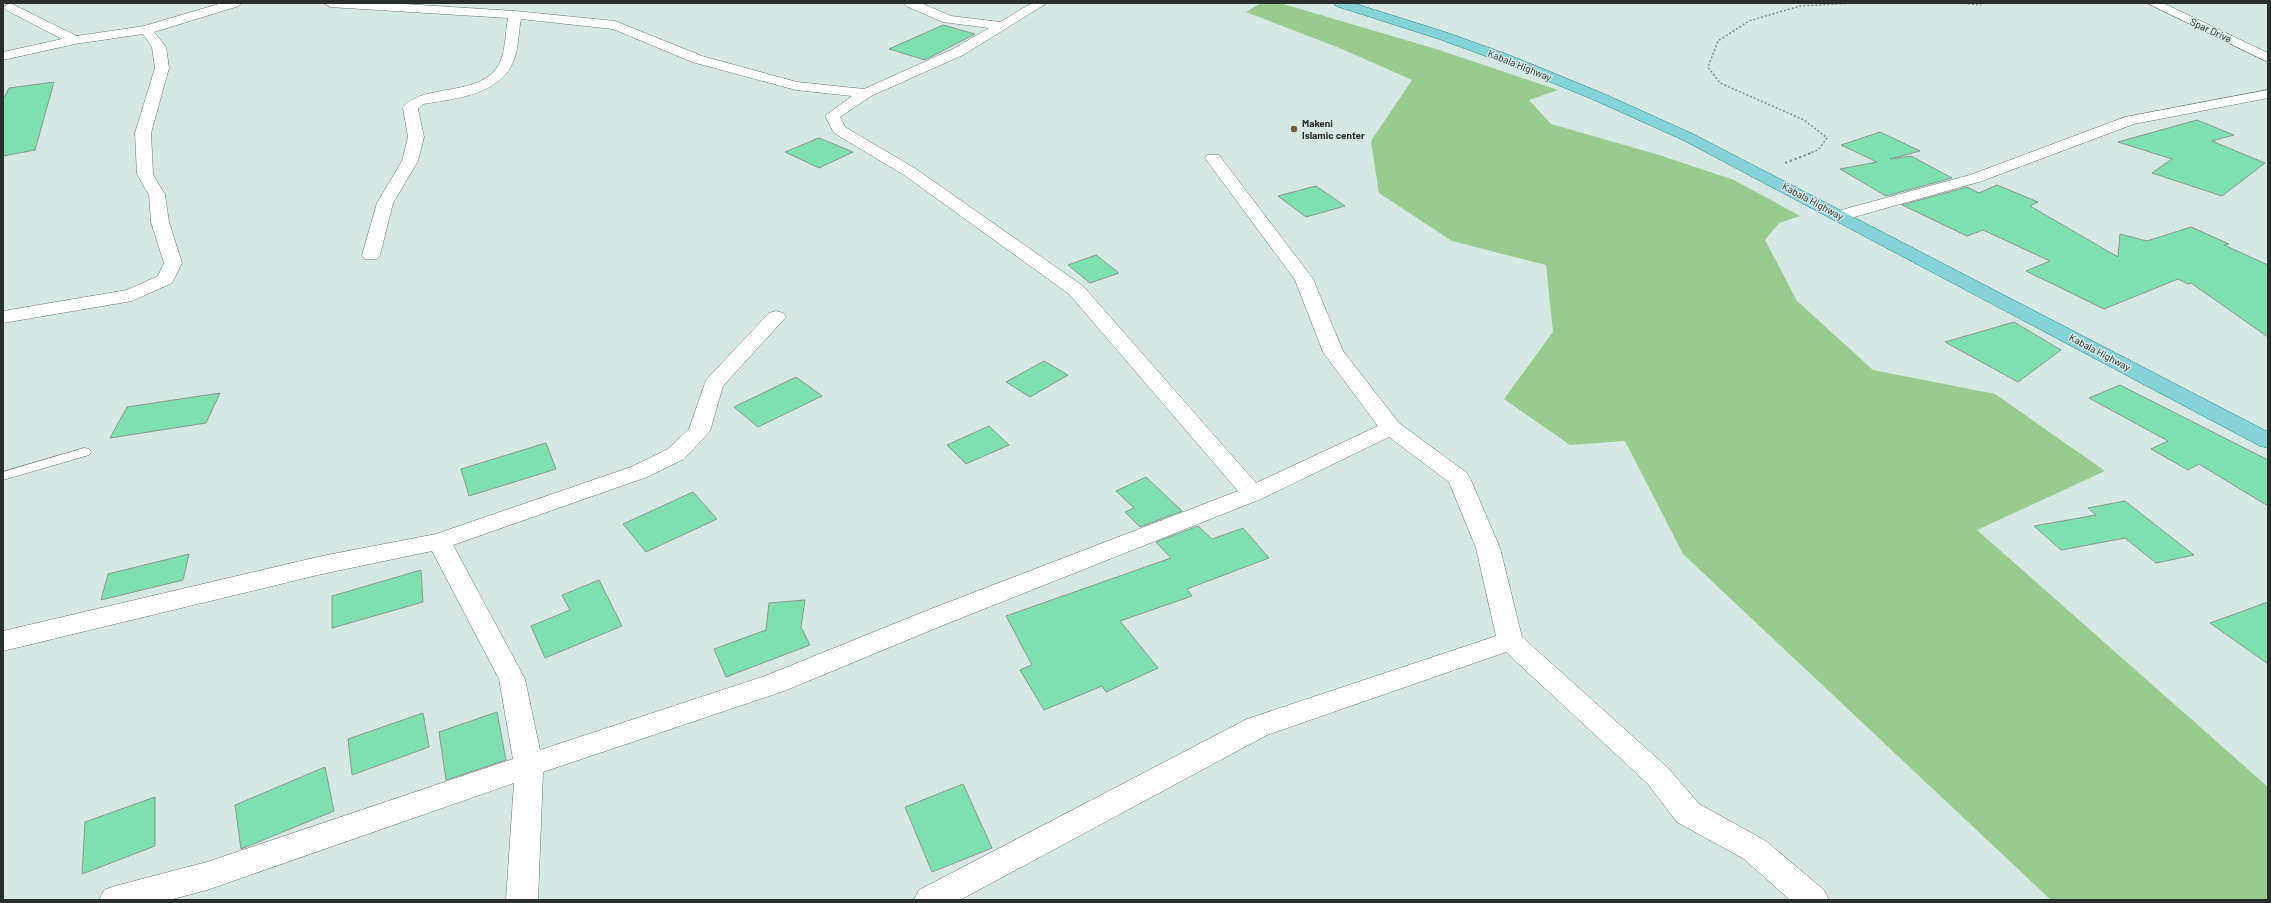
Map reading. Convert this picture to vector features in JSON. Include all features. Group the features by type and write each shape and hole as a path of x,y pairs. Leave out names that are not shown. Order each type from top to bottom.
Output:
{"main road":[{"name":"Kabala Highway","path":"1340,3 1415,26 1504,57 1609,101 1758,172 2268,441"}],"street":[{"path":"7,8 31,3"},
{"path":"3,56 75,40 146,30 236,3"},
{"path":"330,3 515,15 615,25 697,59 796,86 866,93"},
{"path":"910,3 948,19 1000,26"},
{"path":"1041,3 958,52 866,93 832,116 838,130 910,172 1076,290 1253,494"},
{"name":"Spar Drive","path":"2153,3 2268,58"},
{"path":"7,8 75,40"},
{"path":"371,254 385,203 410,161 416,137 410,108 418,101 483,85 498,77 507,62 515,15"},
{"path":"3,317 132,295 166,279 173,263 160,222 157,195 145,174 143,133 162,68 159,47 146,30"},
{"path":"1840,216 1976,178 2074,144 2130,120 2268,94"},
{"path":"1213,158 1304,279 1333,352 1391,428 1459,478 1488,548 1510,641 1658,776 1688,813 1755,850 1813,900"},
{"path":"3,641 322,565 439,541 639,472 676,454 699,431 713,384 776,317"},
{"path":"115,900 207,876 655,722 774,684 937,617 1253,494 1391,428"},
{"path":"439,541 512,679 529,766 522,900"},
{"path":"930,900 1257,727 1510,641"}],"lane":[{"path":"3,476 84,452"}],"path":[{"path":"1758,172 1818,150 1827,138 1804,120 1720,83 1708,67 1718,41 1749,21 1800,6 1854,3"},
{"path":"1960,3 1981,6"}],"green space":[{"path":"1261,3 1280,3 1436,49 1558,90 1529,100 1551,124 1659,155 1734,180 1800,216 1779,223 1765,240 1797,301 1873,370 1995,394 2105,471 1977,530 2268,787 2268,900 2051,900 1683,554 1625,441 1570,445 1504,399 1553,332 1546,265 1452,241 1379,193 1371,141 1412,80 1342,49 1246,12"}],"building":[{"path":"943,25 975,34 925,60 889,49"},
{"path":"54,82 35,150 3,156 3,100 9,88"},
{"path":"2197,120 2234,135 2212,141 2265,163 2222,196 2152,173 2172,159 2118,142"},
{"path":"1880,132 1920,151 1890,159 1911,156 1952,178 1886,196 1840,169 1877,162 1841,145"},
{"path":"819,138 853,152 819,168 785,152"},
{"path":"1997,185 2038,202 2030,206 2118,257 2120,234 2147,241 2191,227 2229,244 2224,245 2268,265 2268,337 2191,283 2188,284 2178,279 2104,309 2026,271 2050,261 1983,230 1967,236 1902,205 1967,187 1979,193"},
{"path":"1316,186 1345,206 1306,217 1278,196"},
{"path":"1096,255 1119,273 1090,283 1068,265"},
{"path":"2014,322 2061,350 2018,382 1945,342"},
{"path":"1044,361 1068,375 1030,397 1006,382"},
{"path":"796,377 822,396 758,427 734,407"},
{"path":"2120,385 2268,460 2268,506 2199,464 2188,470 2151,449 2168,441 2089,398"},
{"path":"220,393 206,423 110,438 127,407"},
{"path":"989,426 1009,445 966,464 947,445"},
{"path":"546,443 556,469 469,496 461,469"},
{"path":"1146,477 1182,511 1140,527 1125,512 1134,508 1116,491"},
{"path":"693,492 717,519 646,552 623,524"},
{"path":"2125,501 2194,555 2156,563 2125,538 2061,550 2034,526 2096,515 2088,508"},
{"path":"1198,526 1212,539 1243,528 1269,558 1187,589 1192,596 1120,621 1158,668 1106,692 1102,686 1044,710 1020,670 1032,665 1006,616 1171,558 1156,542"},
{"path":"189,554 183,580 101,600 108,574"},
{"path":"421,570 423,602 332,628 332,596"},
{"path":"599,580 622,626 545,658 531,626 570,610 562,595"},
{"path":"805,600 801,627 810,645 726,677 714,649 766,630 769,603"},
{"path":"2268,602 2268,664 2210,623"},
{"path":"497,712 506,760 446,780 439,732"},
{"path":"423,713 429,747 352,775 348,739"},
{"path":"325,767 334,811 241,849 235,805"},
{"path":"963,784 992,848 932,872 905,807"},
{"path":"155,797 155,846 82,874 85,822"}],"place":[{"name":"Makeni Islamic center","path":"1294,129"}]}
